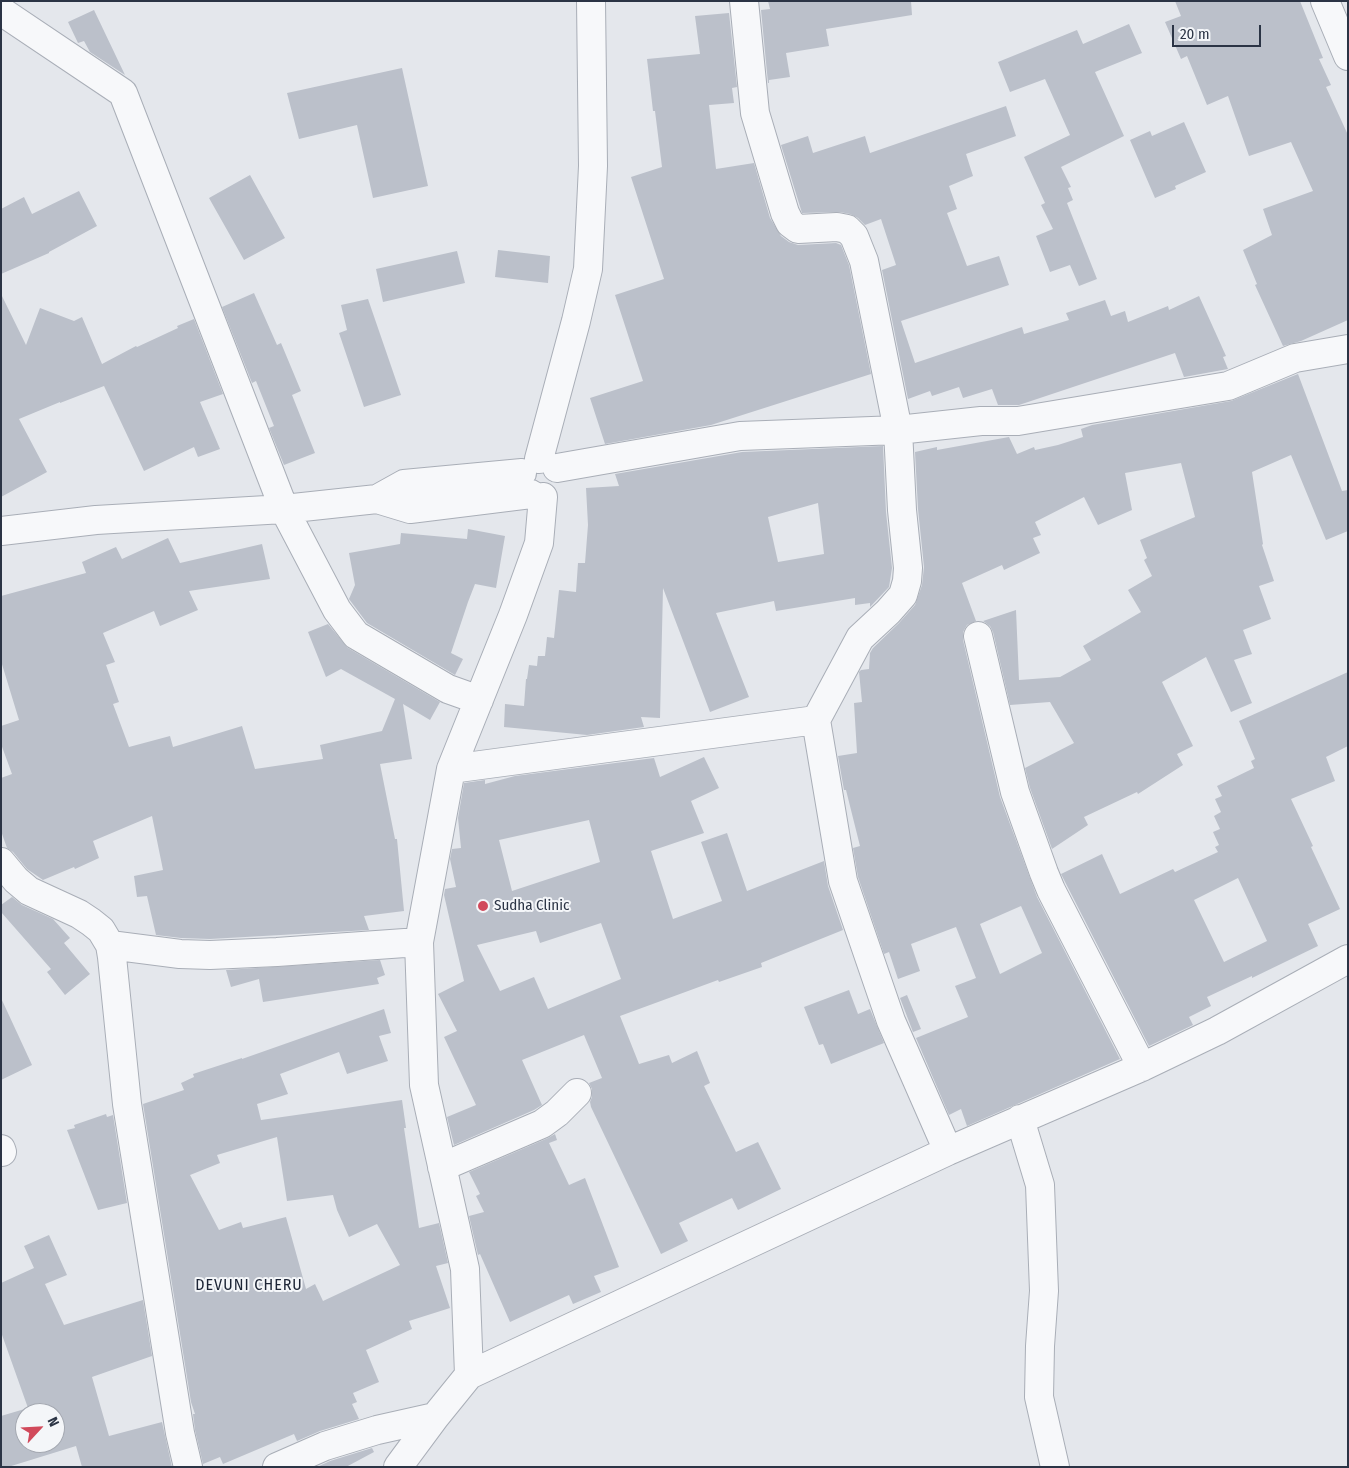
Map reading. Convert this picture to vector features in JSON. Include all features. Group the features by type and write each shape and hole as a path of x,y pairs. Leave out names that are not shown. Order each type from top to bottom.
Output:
{"street":[{"path":"469,1375 464,1269 424,1085 419,942 451,769 514,615 539,543 539,478 588,269 593,166 591,1"},
{"path":"744,1 755,113 785,213 790,223 798,229 836,227 847,229 854,236 864,261 898,430 902,510 908,568 907,581 903,595 860,638 816,720 843,881 891,1021 948,1151"},
{"path":"1326,1 1348,56"},
{"path":"1,10 123,93 284,509 337,610 356,635 448,689 479,700"},
{"path":"1,531 96,520 284,509 377,499 410,508 539,478 740,436 898,430 982,421 1018,421 1228,386 1295,358 1348,348"},
{"path":"978,636 1015,792 1044,873 1142,1067"},
{"path":"451,769 816,720"},
{"path":"1,862 16,880 30,890 79,914 91,922 101,930 110,945 127,1104 180,1433 188,1467"},
{"path":"110,945 180,954 210,955 419,942"},
{"path":"398,1467 469,1375 948,1151 1142,1067 1216,1031 1348,959"},
{"path":"442,1167 542,1124 557,1113 577,1093"},
{"path":"1020,1119 1040,1186 1044,1291 1039,1397 1055,1467"},
{"path":"277,1467 325,1446 377,1430 435,1417"}],"building":[{"path":"768,1 911,1 912,15 826,29 829,46 786,53 790,77 769,80 768,83 761,10 770,9"},
{"path":"1175,1 1300,1 1323,58 1319,59 1331,85 1326,87 1348,135 1348,320 1301,341 1283,346 1255,285 1257,284 1243,250 1272,235 1263,209 1313,191 1291,142 1249,156 1228,96 1207,105 1187,56 1181,59 1165,22 1181,16"},
{"path":"94,10 125,75 90,52 84,41 78,43 68,22"},
{"path":"729,13 737,87 732,88 734,103 709,105 716,169 754,163 770,218 781,236 789,242 798,245 836,243 841,245 849,265 871,374 711,425 605,444 590,398 643,381 615,295 664,279 631,177 662,167 647,59 700,54 695,16"},
{"path":"1129,24 1142,53 1095,72 1124,136 1061,167 1071,187 1068,188 1073,200 1067,203 1097,279 1079,286 1070,265 1050,272 1036,236 1053,229 1041,205 1045,203 1024,157 1070,135 1045,79 1010,92 998,62 1077,30 1083,44"},
{"path":"402,68 428,186 373,198 357,125 299,139 287,93"},
{"path":"1006,106 1016,136 966,154 973,176 949,186 957,209 947,213 967,266 999,256 1009,285 901,321 915,363 1022,327 1024,334 1069,320 1066,313 1105,300 1111,316 1125,311 1128,322 1168,306 1169,310 1199,296 1226,356 1223,357 1228,369 1184,377 1175,353 1019,405 998,405 992,389 963,398 959,387 932,396 930,391 908,399 882,270 896,265 881,219 865,225 858,218 840,212 802,213 781,145 808,136 813,153 865,136 870,153"},
{"path":"1184,122 1206,172 1175,186 1176,189 1155,198 1130,140 1150,131 1152,136"},
{"path":"250,175 285,238 244,260 209,198"},
{"path":"79,191 97,226 49,253 1,274 1,209 24,197 32,214"},
{"path":"498,250 550,256 548,283 495,277"},
{"path":"457,251 465,283 383,302 376,269"},
{"path":"254,293 277,345 281,343 301,391 292,395 315,453 284,465 269,428 274,426 256,381 252,383 222,307"},
{"path":"1,294 26,345 40,308 74,321 82,317 102,364 194,319 223,394 200,402 220,449 198,457 194,447 144,471 104,386 19,419 47,472 1,497"},
{"path":"368,299 401,395 364,407 339,333 347,330 341,305"},
{"path":"1298,374 1342,491 1348,490 1348,531 1326,540 1291,455 1252,472 1262,545 1274,581 1259,586 1271,619 1243,630 1252,654 1234,660 1252,703 1231,712 1206,657 1162,682 1193,746 1177,754 1183,765 1138,794 1137,792 1084,817 1088,825 1052,849 1030,788 1025,768 1074,743 1050,702 1010,705 993,632 990,626 983,621 1016,610 1019,680 1060,677 1091,660 1083,646 1141,612 1128,590 1152,576 1144,560 1147,558 1140,540 1195,517 1181,463 1125,473 1132,510 1098,525 1084,497 1035,522 1041,535 1033,538 1040,553 1004,570 1002,565 962,583 976,621 967,625 963,632 963,640 1000,797 1037,897 1120,1059 967,1126 961,1109 949,1115 916,1038 968,1017 955,986 976,978 956,927 911,944 920,971 898,979 889,952 884,954 858,877 853,848 860,846 846,790 844,790 838,756 857,753 854,703 862,702 859,672 869,669 870,653 873,648 915,605 922,585 924,567 915,452 1009,437 1017,454 1034,447 1035,450 1083,437 1081,429 1092,425 1231,401","holes":["1021,906 1042,953 1000,974 980,924"]},
{"path":"883,446 886,512 892,568 889,587 870,607 870,603 855,605 855,598 776,611 774,601 716,613 749,697 710,712 663,588 660,718 641,717 644,727 587,735 504,727 505,704 524,706 529,665 537,666 538,656 545,656 547,637 554,638 559,590 576,592 578,563 585,563 588,525 586,488 619,486 615,474 742,452","holes":["818,503 824,554 778,562 768,517"]},
{"path":"468,529 505,536 496,588 475,584 468,602 451,653 463,659 455,675 367,623 349,599 355,585 349,553 400,544 401,533 467,539"},
{"path":"168,538 180,563 262,544 270,579 189,591 198,610 160,626 154,611 103,633 115,662 106,665 119,702 113,704 129,747 170,736 173,747 242,726 255,769 323,759 320,745 382,731 395,699 341,669 326,677 308,632 328,624 348,648 440,702 430,720 403,704 412,759 380,764 395,839 397,839 404,911 364,916 369,930 210,939 156,935 147,896 137,897 134,876 163,870 152,816 93,841 99,858 43,880 27,869 13,852 7,848 1,831 1,778 12,774 1,744 1,726 19,720 1,661 1,596 86,573 82,562 116,547 122,559"},
{"path":"1348,672 1348,746 1326,757 1335,781 1291,799 1340,909 1308,924 1318,946 1252,978 1252,976 1207,997 1211,1006 1189,1017 1193,1025 1149,1046 1061,874 1102,854 1120,894 1173,869 1175,872 1218,852 1215,847 1219,845 1213,832 1220,829 1214,816 1221,812 1215,799 1222,796 1217,786 1254,768 1251,761 1255,759 1239,721","holes":["1238,878 1267,941 1224,962 1194,900"]},
{"path":"704,757 719,788 691,801 704,833 651,851 673,919 722,901 701,842 727,833 747,891 824,861 828,886 843,930 761,963 762,967 719,982 718,980 620,1016 639,1064 669,1055 672,1063 697,1051 710,1083 704,1086 736,1152 758,1142 781,1189 738,1210 732,1198 679,1223 688,1241 661,1254 591,1107 592,1089 589,1083 602,1078 584,1035 522,1060 542,1105 454,1145 447,1117 476,1105 444,1037 457,1031 438,994 464,981 444,895 445,889 456,887 450,859 452,849 461,848 458,818 464,783 485,780 485,784 515,776 654,758 660,777","holes":["589,820 600,862 512,891 499,840","601,923 621,979 548,1009 534,977 500,991 477,945 536,931 540,943"]},
{"path":"12,897 22,905 53,919 70,938 64,943 90,974 65,995 47,972 51,969 1,912 1,905"},
{"path":"380,960 385,975 377,978 379,984 263,1002 259,979 231,987 226,970"},
{"path":"849,990 858,1014 870,1009 884,1043 831,1064 823,1044 819,1045 804,1007"},
{"path":"907,995 921,1029 913,1032 900,998"},
{"path":"1,998 32,1065 1,1080"},
{"path":"384,1009 391,1033 379,1036 388,1061 347,1074 339,1052 280,1074 288,1094 257,1104 261,1120 402,1100 406,1128 404,1128 419,1228 439,1223 448,1263 436,1266 450,1308 409,1321 412,1329 366,1350 379,1382 353,1393 357,1402 352,1404 359,1419 320,1431 297,1441 294,1434 223,1464 220,1457 203,1464 195,1430 193,1414 195,1414 191,1402 143,1104 184,1090 181,1083 194,1077 193,1074 242,1059","holes":["277,1137 287,1201 333,1195 337,1210 349,1237 377,1224 400,1265 323,1301 315,1284 306,1289 286,1217 243,1228 241,1222 219,1230 190,1175 220,1163 217,1155"]},
{"path":"106,1114 107,1117 113,1115 127,1203 98,1210 67,1130 75,1128 74,1125"},
{"path":"555,1134 557,1140 549,1143 569,1185 585,1178 619,1267 594,1276 601,1292 573,1304 569,1295 510,1322 480,1254 478,1255 469,1216 484,1212 476,1196 480,1194 469,1172"},
{"path":"49,1235 67,1275 45,1284 64,1325 143,1300 152,1356 92,1377 109,1436 162,1422 172,1467 82,1467 76,1446 65,1449 65,1403 26,1403 1,1332 1,1283 34,1268 24,1246"},
{"path":"15,1412 15,1453 53,1453 8,1467 1,1467 1,1416"},
{"path":"372,1448 374,1452 346,1467 317,1467 330,1461"}],"place":[{"name":"Sudha Clinic","path":"483,906"}],"district":[{"name":"DEVUNI CHERU","path":"249,1286"}]}
